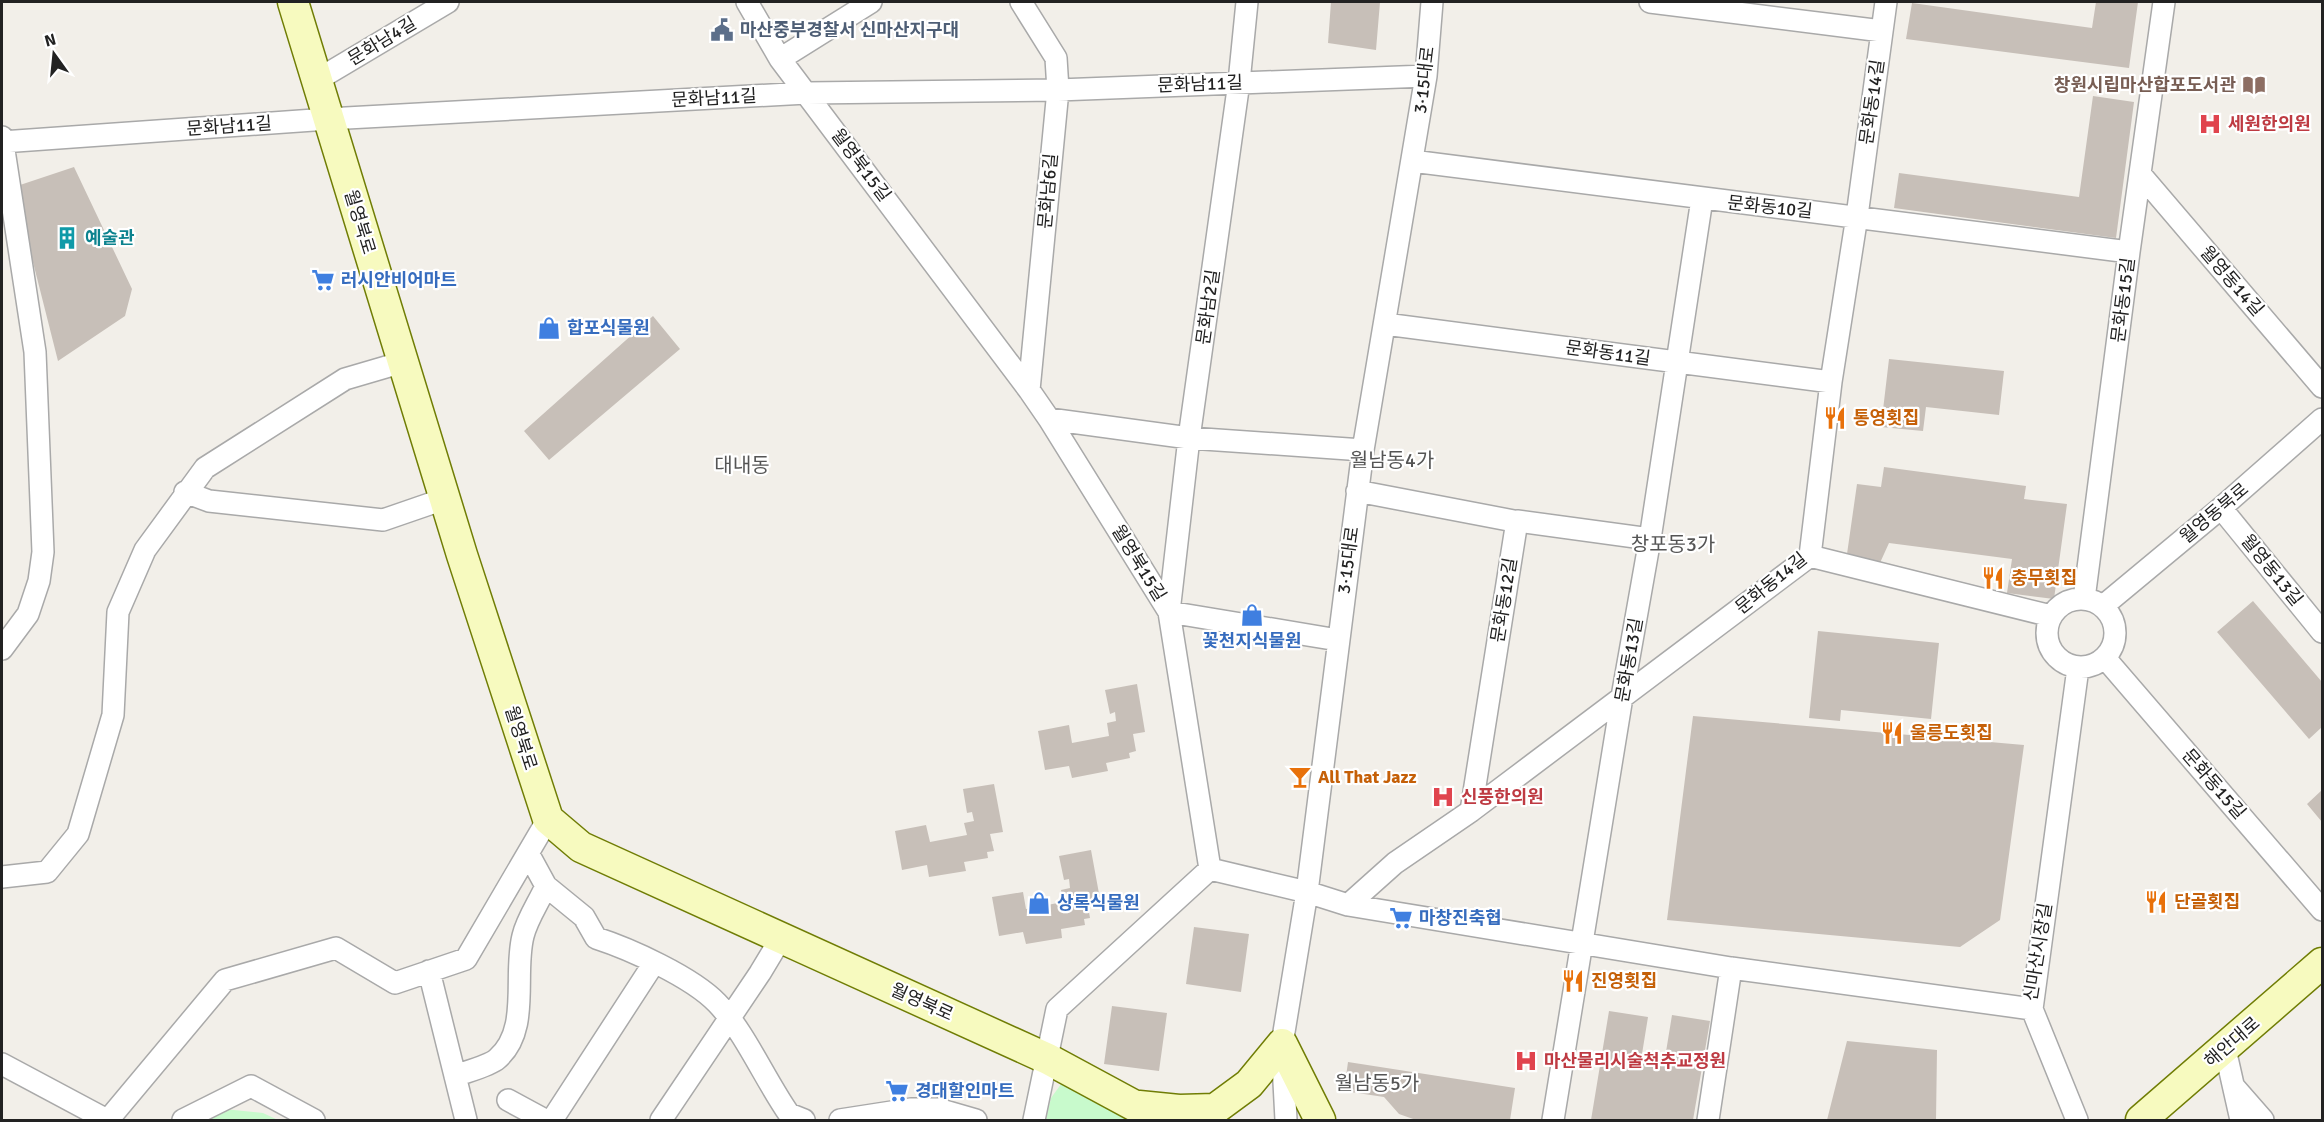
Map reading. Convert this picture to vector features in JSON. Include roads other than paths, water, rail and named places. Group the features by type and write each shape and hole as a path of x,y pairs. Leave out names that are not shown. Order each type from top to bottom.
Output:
{"main road":[{"name":"월영북로","path":"293,2 444,500 548,819 580,847 1048,1059 1161,1120"},
{"name":"해안대로","path":"2141,1120 2322,963"},
{"path":"1133,1106 1179,1110 1215,1109 1249,1084 1282,1044 1320,1120"}],"street":[{"name":"문화남4길","path":"316,80 448,2"},
{"name":"월영북15길","path":"747,2 780,59 1029,390 1169,612 1210,869"},
{"path":"780,59 872,2"},
{"name":"문화남6길","path":"1021,2 1056,58 1058,90 1029,390"},
{"name":"문화남2길","path":"1169,612 1189,438 1239,82 1247,2"},
{"name":"3·15대로","path":"1286,1120 1282,1044 1307,892 1363,450 1426,76 1432,2"},
{"path":"1650,2 1785,10 1882,31"},
{"name":"문화동14길","path":"1348,905 1395,863 1471,811 1810,556 1832,382 1886,2"},
{"name":"문화동15길","path":"2094,602 2129,252 2164,2"},
{"name":"문화남11길","path":"2,140 328,119 807,93 1058,90 1426,76"},
{"path":"2,140 8,226 35,352 43,552 39,581 28,614 2,649"},
{"name":"문화동10길","path":"1412,161 1702,200 1857,216 2129,252"},
{"name":"월영동14길","path":"2141,175 2322,387"},
{"name":"문화동13길","path":"1553,1120 1650,539 1702,200"},
{"name":"문화동11길","path":"1385,324 1832,382"},
{"path":"2,877 47,872 78,834 113,715 118,612 145,550 185,492 205,468 345,379 402,362"},
{"path":"1049,419 1189,438 1363,450"},
{"name":"월영동북로","path":"2094,602 2221,508 2322,419"},
{"path":"1357,491 1519,522 1650,539"},
{"path":"185,492 209,501 383,520 444,500"},
{"name":"월영동13길","path":"2221,508 2322,632"},
{"name":"문화동12길","path":"1471,811 1517,521 1519,522"},
{"path":"1810,556 2051,616"},
{"path":"2094,602 2114,622 2116,632 2112,650 2097,664 2078,668 2060,661 2049,645 2047,635 2051,616 2065,603 2094,602"},
{"path":"1169,612 1338,639"},
{"name":"문화동15길","path":"2105,658 2322,910"},
{"name":"신마산시장길","path":"1210,869 1307,892 1348,905 1731,968 2032,1009 2078,668"},
{"path":"2,1064 107,1120 225,980 336,948 395,983 466,959 548,819"},
{"path":"528,853 546,886 584,917 596,938 622,947 698,986 717,1003 789,1114 804,1120"},
{"path":"1034,1120 1057,1009 1210,869"},
{"path":"454,1076 496,1060 510,1043 518,1021 518,966 523,934 546,886"},
{"path":"661,1120 781,938"},
{"path":"552,1120 654,963"},
{"path":"1708,1120 1731,968"},
{"path":"429,971 466,1120"},
{"path":"2032,1009 2077,1120"},
{"path":"2225,1049 2241,1120"},
{"path":"2233,1085 2263,1120"},
{"path":"183,1120 251,1086 314,1120"},
{"path":"508,1100 545,1120"},
{"path":"840,1120 911,1109 938,1109 976,1120"}],"place":[{"name":"마산중부경찰서 신마산지구대","path":"722,30"},
{"name":"창원시립마산합포도서관","path":"2254,85"},
{"name":"세원한의원","path":"2210,124"},
{"name":"예술관","path":"67,238"},
{"name":"러시안비어마트","path":"323,280"},
{"name":"합포식물원","path":"549,328"},
{"name":"통영횟집","path":"1835,418"},
{"name":"충무횟집","path":"1993,578"},
{"name":"꽃천지식물원","path":"1252,615"},
{"name":"울릉도횟집","path":"1892,733"},
{"name":"All That Jazz","path":"1300,777"},
{"name":"신풍한의원","path":"1443,797"},
{"name":"단골횟집","path":"2156,902"},
{"name":"상록식물원","path":"1039,903"},
{"name":"마창진축협","path":"1401,918"},
{"name":"진영횟집","path":"1573,981"},
{"name":"마산물리시술척추교정원","path":"1526,1061"},
{"name":"경대할인마트","path":"897,1091"}],"district":[{"name":"월남동4가","path":"1392,460"},
{"name":"대내동","path":"742,465"},
{"name":"창포동3가","path":"1673,544"},
{"name":"월남동5가","path":"1377,1083"}]}
